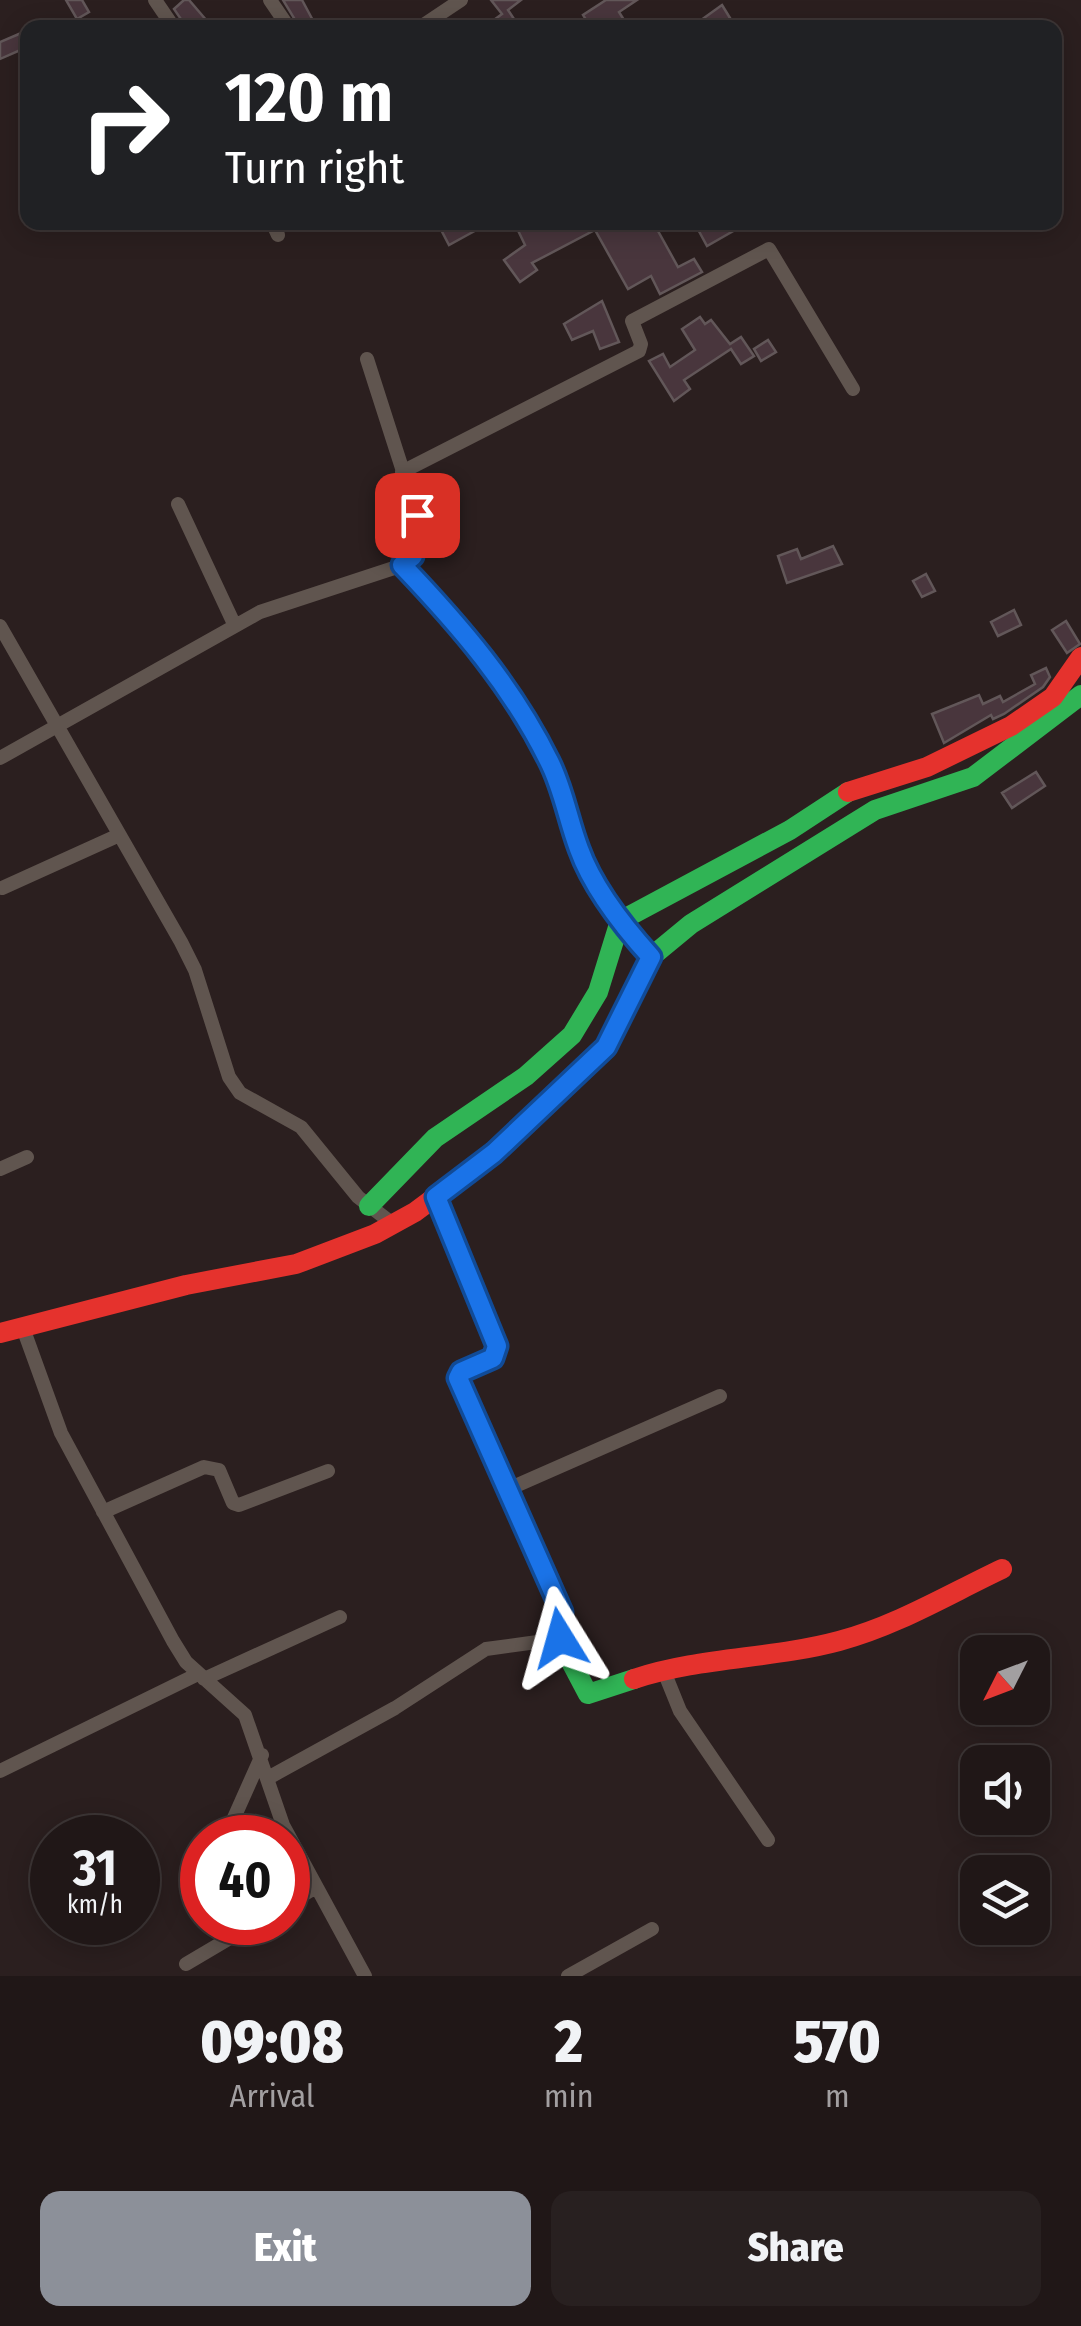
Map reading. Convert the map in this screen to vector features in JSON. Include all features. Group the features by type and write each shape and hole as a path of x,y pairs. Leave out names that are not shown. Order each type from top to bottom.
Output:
{"street":[{"path":"431,20 462,0"},
{"path":"402,472 639,351 641,344 632,327 637,318 769,249 853,389"},
{"path":"0,758 260,612 402,565 413,556 417,515 367,359"},
{"path":"178,504 235,626"},
{"path":"402,565 493,668 526,715 553,768 580,852 620,921 651,957"},
{"path":"0,626 195,970 230,1077 240,1092 301,1128 369,1206 394,1224"},
{"path":"369,1206 434,1138 526,1076 572,1035 598,992 620,921 790,830 853,790 927,767 1011,726 1053,697 1081,657"},
{"path":"0,1333 186,1285 296,1264 394,1224 494,1153 606,1047 651,957 691,924 875,810 972,777 1081,695"},
{"path":"2,888 117,836"},
{"path":"0,1168 28,1157"},
{"path":"436,1197 497,1346 493,1358 461,1372 458,1378 562,1612 560,1638 588,1694 663,1669 836,1642 872,1630 1002,1568"},
{"path":"23,1328 46,1399 173,1641 201,1677 246,1715 283,1825 365,1976"},
{"path":"506,1490 720,1396"},
{"path":"103,1512 204,1467 218,1470 232,1503 239,1505 328,1471"},
{"path":"0,1771 340,1617"},
{"path":"268,1778 395,1708 486,1649 560,1638"},
{"path":"663,1669 680,1711 768,1840"},
{"path":"233,1815 262,1756"},
{"path":"310,1891 316,1887"},
{"path":"568,1976 652,1929"},
{"path":"186,1964 218,1945"}],"building":[{"path":"66,0 82,0 89,12 77,19"},
{"path":"189,0 206,20 182,20 174,9"},
{"path":"283,0 302,0 313,20 295,20"},
{"path":"491,0 521,0 508,10 515,20 494,20 502,14"},
{"path":"606,0 637,0 619,12 624,20 586,20 583,15"},
{"path":"722,5 730,18 727,20 701,20"},
{"path":"19,34 20,50 0,59 0,42"},
{"path":"441,230 476,230 449,245"},
{"path":"518,230 595,230 532,263 537,270 520,282 504,260 525,245"},
{"path":"595,230 657,230 678,267 694,259 702,272 660,294 651,276 628,289"},
{"path":"698,230 735,230 707,246"},
{"path":"602,301 619,342 600,349 593,331 572,340 564,324"},
{"path":"700,317 705,324 711,320 730,344 741,337 754,356 741,364 731,349 684,380 690,389 674,401 649,361 663,354 670,367 695,350 682,329"},
{"path":"768,340 776,352 761,361 754,349"},
{"path":"833,546 842,564 787,583 778,556 797,549 801,559"},
{"path":"926,574 935,591 922,597 913,581"},
{"path":"1014,610 1021,625 998,636 991,622"},
{"path":"1066,621 1080,644 1067,653 1052,630"},
{"path":"1046,668 1050,677 1043,687 1004,714 993,719 991,715 944,743 932,714 979,695 983,704 1000,696 1003,702 1035,684 1031,675"},
{"path":"1036,772 1045,786 1012,808 1002,793"}],"traffic: fast":[{"path":"486,1159 607,1047 651,957 691,924 875,810 973,777 1081,695"},
{"path":"369,1206 435,1138 526,1076 572,1035 598,992 620,921 790,830 848,792"},
{"path":"436,1197 497,1346 493,1358 461,1372 458,1378 562,1611 559,1639 588,1694 634,1679"}],"traffic: jam":[{"path":"848,792 927,767 1011,726 1053,697 1081,657"},
{"path":"0,1333 186,1285 296,1264 375,1234 415,1212 486,1159"},
{"path":"634,1679 684,1666 788,1651 860,1635 1002,1569"}],"route":[{"path":"417,515 413,556 402,565 452,618 526,715 553,768 580,852 625,928 651,957 606,1047 494,1153 436,1197 497,1346 493,1358 461,1372 458,1378 473,1420 562,1612 565,1620 560,1638"}]}
